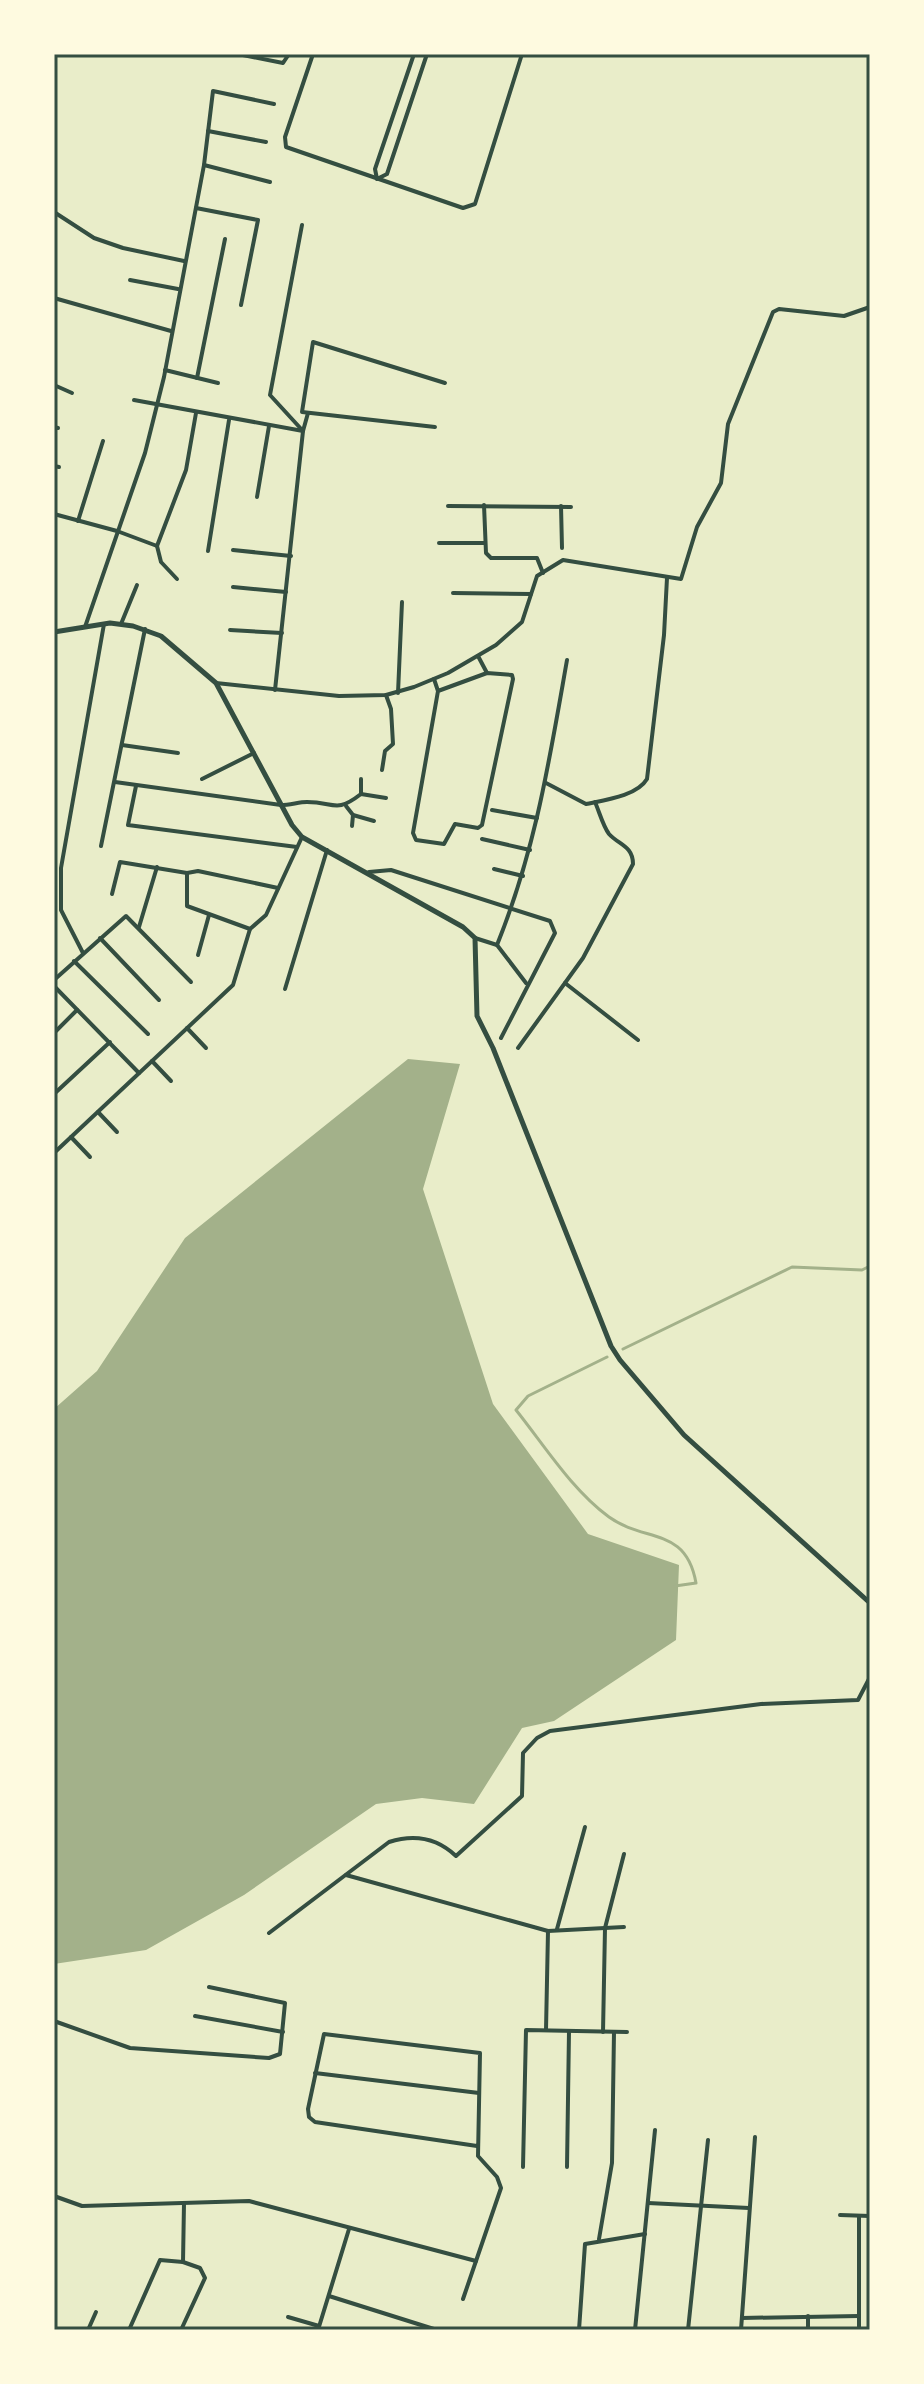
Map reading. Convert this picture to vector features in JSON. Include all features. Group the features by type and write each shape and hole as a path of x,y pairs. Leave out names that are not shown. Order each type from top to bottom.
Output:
{"street":[{"path":"238,54 283,63 289,54"},
{"path":"313,54 285,137 286,147 471,208 522,54"},
{"path":"377,179 375,169 414,54"},
{"path":"377,179 387,174 427,54"},
{"path":"85,627 145,453 165,370 204,165 213,91 274,104"},
{"path":"208,131 266,142"},
{"path":"204,165 270,182"},
{"path":"196,208 258,220 241,305"},
{"path":"54,212 94,238 123,248 184,261"},
{"path":"302,225 270,395 303,431"},
{"path":"197,378 225,239"},
{"path":"130,280 178,289"},
{"path":"54,298 172,331"},
{"path":"216,683 275,690 398,693 434,679 478,656 522,622 537,576 563,560 575,559 681,579 697,527 721,483 728,424 773,312 779,309 844,316 870,307"},
{"path":"435,427 302,412 313,342 445,383"},
{"path":"165,370 218,383"},
{"path":"54,385 72,393"},
{"path":"134,400 229,420 303,431"},
{"path":"177,579 161,562 157,546 181,487 196,413"},
{"path":"275,690 303,431 308,413"},
{"path":"208,551 229,420"},
{"path":"257,497 269,426"},
{"path":"78,521 103,441"},
{"path":"484,505 486,553 491,558 537,558 543,573"},
{"path":"448,506 571,507"},
{"path":"561,506 562,548"},
{"path":"54,514 117,531 157,546"},
{"path":"439,543 485,543"},
{"path":"233,550 291,556"},
{"path":"546,783 586,804 631,791 647,779 661,670 667,578"},
{"path":"121,624 137,585"},
{"path":"233,587 287,592"},
{"path":"453,593 532,594"},
{"path":"398,693 402,602"},
{"path":"83,953 61,910 61,868 104,624"},
{"path":"54,632 121,624 161,636 216,683 281,805 302,837 369,872 463,927 475,938 497,945 526,983"},
{"path":"101,846 145,629"},
{"path":"230,630 282,633"},
{"path":"478,656 487,673"},
{"path":"497,945 523,876 538,818 567,660"},
{"path":"434,679 438,691 413,833 416,840 444,844 455,824 478,828 482,825 513,679 512,675 487,673 438,691"},
{"path":"382,770 385,751 393,744 391,709 386,695"},
{"path":"122,745 178,753"},
{"path":"202,779 254,753"},
{"path":"361,779 361,794"},
{"path":"115,782 281,805 307,802 330,807 346,806 361,794 386,798"},
{"path":"136,786 128,825 297,847"},
{"path":"518,1048 565,983 633,864 633,857 623,842 609,834 595,802"},
{"path":"346,806 353,815 374,821"},
{"path":"492,810 538,818"},
{"path":"352,826 353,815"},
{"path":"54,1153 233,985 250,929 266,915 302,837"},
{"path":"482,839 530,850"},
{"path":"285,989 327,850"},
{"path":"112,894 120,862 187,873 198,871 278,888"},
{"path":"139,927 157,867"},
{"path":"494,869 523,876"},
{"path":"369,872 391,870 539,915 555,929 501,1038"},
{"path":"187,873 187,906 250,929"},
{"path":"198,955 209,915"},
{"path":"139,1073 54,983 74,961 126,916 191,982"},
{"path":"100,937 159,1000"},
{"path":"475,938 477,1016 493,1048 611,1346 655,1404 684,1435 870,1603"},
{"path":"74,961 148,1034"},
{"path":"565,983 638,1040"},
{"path":"54,1033 77,1010"},
{"path":"187,1028 206,1048"},
{"path":"54,1094 110,1042"},
{"path":"152,1061 171,1081"},
{"path":"98,1112 117,1132"},
{"path":"71,1137 90,1157"},
{"path":"269,1933 389,1842 405,1838 436,1842 456,1856 522,1796 523,1753 537,1738 550,1731 761,1704 858,1700 870,1677"},
{"path":"556,1930 585,1827"},
{"path":"603,2032 605,1928 624,1854"},
{"path":"346,1875 548,1931 624,1927"},
{"path":"546,2030 548,1931"},
{"path":"54,2021 130,2048 269,2058 280,2054 286,2010 281,2000 209,1987"},
{"path":"195,2016 284,2032"},
{"path":"523,2167 526,2030 627,2032"},
{"path":"567,2167 569,2031"},
{"path":"599,2239 612,2163 614,2032"},
{"path":"463,2299 501,2188 497,2177 481,2163 477,2146 480,2053 324,2034 308,2109 309,2117 315,2122 477,2146"},
{"path":"314,2073 479,2093"},
{"path":"635,2330 655,2130"},
{"path":"741,2330 755,2137"},
{"path":"688,2330 708,2140"},
{"path":"54,2196 82,2206 249,2201 476,2261"},
{"path":"183,2262 184,2203"},
{"path":"648,2203 750,2208"},
{"path":"840,2215 870,2216"},
{"path":"859,2216 859,2330"},
{"path":"288,2317 318,2328 349,2228"},
{"path":"579,2330 585,2244 599,2239 645,2234"},
{"path":"129,2330 160,2260 183,2262 200,2268 205,2278 181,2330"},
{"path":"329,2296 437,2330"},
{"path":"88,2330 96,2312"},
{"path":"808,2316 808,2330"},
{"path":"742,2318 859,2316"}],"shaded area":[{"path":"408,1059 460,1064 423,1189 493,1404 588,1534 679,1565 676,1640 554,1721 522,1728 474,1804 422,1798 376,1804 244,1895 146,1950 54,1964 54,1409 97,1371 185,1238"}],"waterway":[{"path":"623,1349 792,1267 862,1270 870,1266"},
{"path":"607,1357 528,1396 516,1410 571,1481 596,1506 623,1525 662,1538 683,1552 696,1583 675,1586"}]}
